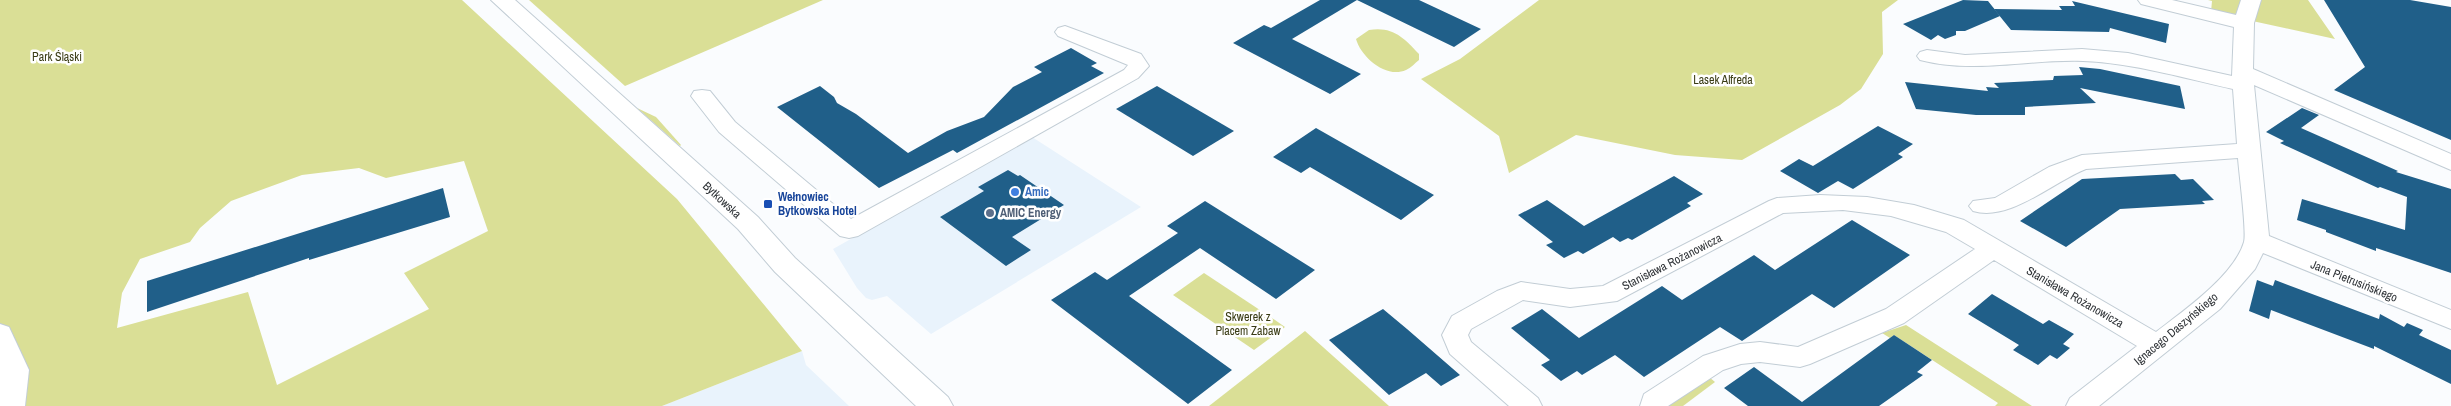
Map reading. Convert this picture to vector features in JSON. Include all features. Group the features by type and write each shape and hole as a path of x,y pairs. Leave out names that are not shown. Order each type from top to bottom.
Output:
{"street":[{"name":"Bytkowska","path":"502,0 741,217 785,266 937,406"},
{"path":"2148,0 2244,23"},
{"path":"2251,0 2244,23 2242,78 2257,241"},
{"path":"702,96 713,107 727,127 849,230 1115,83 1139,66 1134,58 1115,49 1065,32"},
{"path":"1927,56 1965,61 2082,55 2128,59 2242,78 2451,163"},
{"path":"1981,206 2000,205 2057,172 2082,162 2248,150"},
{"name":"Stanisława Rożanowicza","path":"1528,406 1459,347 1455,335 1461,323 1506,297 1522,291 1570,298 1608,295 1778,206 1793,203 1819,202 1906,209 1955,226 2156,345"},
{"name":"Jana Pietrusińskiego","path":"2257,241 2451,320"},
{"name":"Ignacego Daszyńskiego","path":"2080,406 2211,303 2246,263 2257,241"},
{"path":"1654,406 1654,401 1713,363 1740,354 1760,352 1800,357 1895,316 1993,249"},
{"path":"0,334 15,370 11,406"}],"shaded area":[{"path":"1032,137 1141,207 931,334 887,296 872,300 866,298 857,288 833,249"},
{"path":"802,351 806,365 849,406 662,406"}],"green space":[{"name":"Park Śląski","path":"0,0 462,0 677,199 802,351 662,406 0,406","holes":["464,161 488,231 404,273 429,309 277,385 248,292 117,328 122,293 140,259 190,242 200,228 231,201 302,175 359,168 386,178"]},
{"path":"529,0 823,0 625,86"},
{"name":"Lasek Alfreda","path":"1539,0 1898,0 1882,12 1883,54 1861,89 1840,105 1742,160 1675,155 1576,135 1509,173 1499,136 1421,79 1460,59"},
{"path":"2208,0 2308,0 2335,39 2211,12 2212,1"},
{"path":"1369,30 1385,30 1397,34 1419,54 1419,60 1408,69 1398,72 1375,65 1363,53 1356,39"},
{"path":"637,108 656,117 681,145 680,146"},
{"name":"Skwerek z Placem Zabaw","path":"1204,273 1285,327 1254,350 1173,295"},
{"path":"1906,325 2032,406 1995,406 1998,403 1894,335 1890,338 1882,333"},
{"path":"1305,331 1389,406 1209,406"},
{"path":"1709,377 1715,382 1683,406 1668,406"}],"building":[{"path":"1320,0 1357,0 1292,39 1361,74 1330,94 1233,43 1264,25 1271,28"},
{"path":"1357,0 1419,0 1481,29 1454,47"},
{"path":"1963,0 1988,1 2000,16 1965,31 1956,31 1956,35 1945,39 1938,35 1931,40 1903,24"},
{"path":"2324,0 2410,0 2451,7 2451,140 2334,90 2365,67"},
{"path":"2072,1 2169,24 2166,43 2110,28 2109,32 2011,30 1994,9 2062,10 2059,6 2075,6"},
{"path":"1071,48 1097,63 1091,66 1104,73 957,153 953,150 879,188 777,107 820,86 834,97 837,103 856,114 908,153 947,131 984,117 1013,87 1042,72 1034,67"},
{"path":"2079,67 2100,69 2180,86 2185,109 2080,88 2096,103 2025,107 2025,115 1976,115 1916,109 1905,82 1988,91 1986,87 1999,88 1994,83 2053,80 2054,76 2083,75"},
{"path":"1157,86 1234,131 1193,156 1116,109"},
{"path":"2302,108 2319,115 2301,128 2398,171 2396,172 2451,189 2451,273 2376,248 2376,251 2297,220 2302,199 2405,230 2407,197 2380,187 2378,188 2280,143 2284,141 2266,132"},
{"path":"1878,126 1913,144 1898,154 1903,157 1853,189 1838,181 1818,193 1780,171 1799,159 1813,166"},
{"path":"1316,128 1434,195 1401,220 1310,167 1301,173 1273,157"},
{"path":"1008,170 1018,176 1020,175 1064,205 1012,237 1031,250 1006,266 940,217 984,191 978,187"},
{"path":"2175,174 2181,180 2193,179 2214,200 2202,201 2205,204 2120,209 2066,247 2020,221 2082,179"},
{"path":"1674,176 1703,194 1687,203 1691,206 1632,240 1628,238 1620,242 1613,237 1583,254 1578,251 1564,258 1546,245 1553,242 1518,215 1547,200 1584,226"},
{"path":"443,188 450,217 309,260 309,258 147,312 147,281"},
{"path":"1205,201 1315,270 1276,299 1200,248 1129,296 1232,370 1188,404 1051,300 1095,272 1107,280 1178,233 1167,226"},
{"path":"1852,220 1910,255 1834,308 1812,294 1742,341 1720,327 1644,377 1615,355 1582,375 1577,371 1561,381 1541,365 1550,360 1511,328 1542,309 1579,338 1662,286 1682,300 1754,255 1775,270"},
{"path":"2257,280 2273,286 2275,280 2379,319 2380,314 2404,327 2407,323 2423,330 2419,335 2451,350 2451,384 2374,346 2374,349 2271,310 2269,319 2249,311"},
{"path":"1992,294 2043,324 2049,320 2074,334 2063,344 2070,348 2057,359 2050,355 2038,365 2013,350 2019,345 1968,314"},
{"path":"1383,309 1460,375 1441,386 1426,373 1389,395 1329,340"},
{"path":"1894,335 1932,360 1917,372 1923,375 1879,406 1748,406 1724,388 1754,367 1802,402"}],"place":[{"name":"Amic","path":"1015,192"},
{"name":"Wełnowiec Bytkowska Hotel","path":"768,204"},
{"name":"AMIC Energy","path":"990,213"}]}
